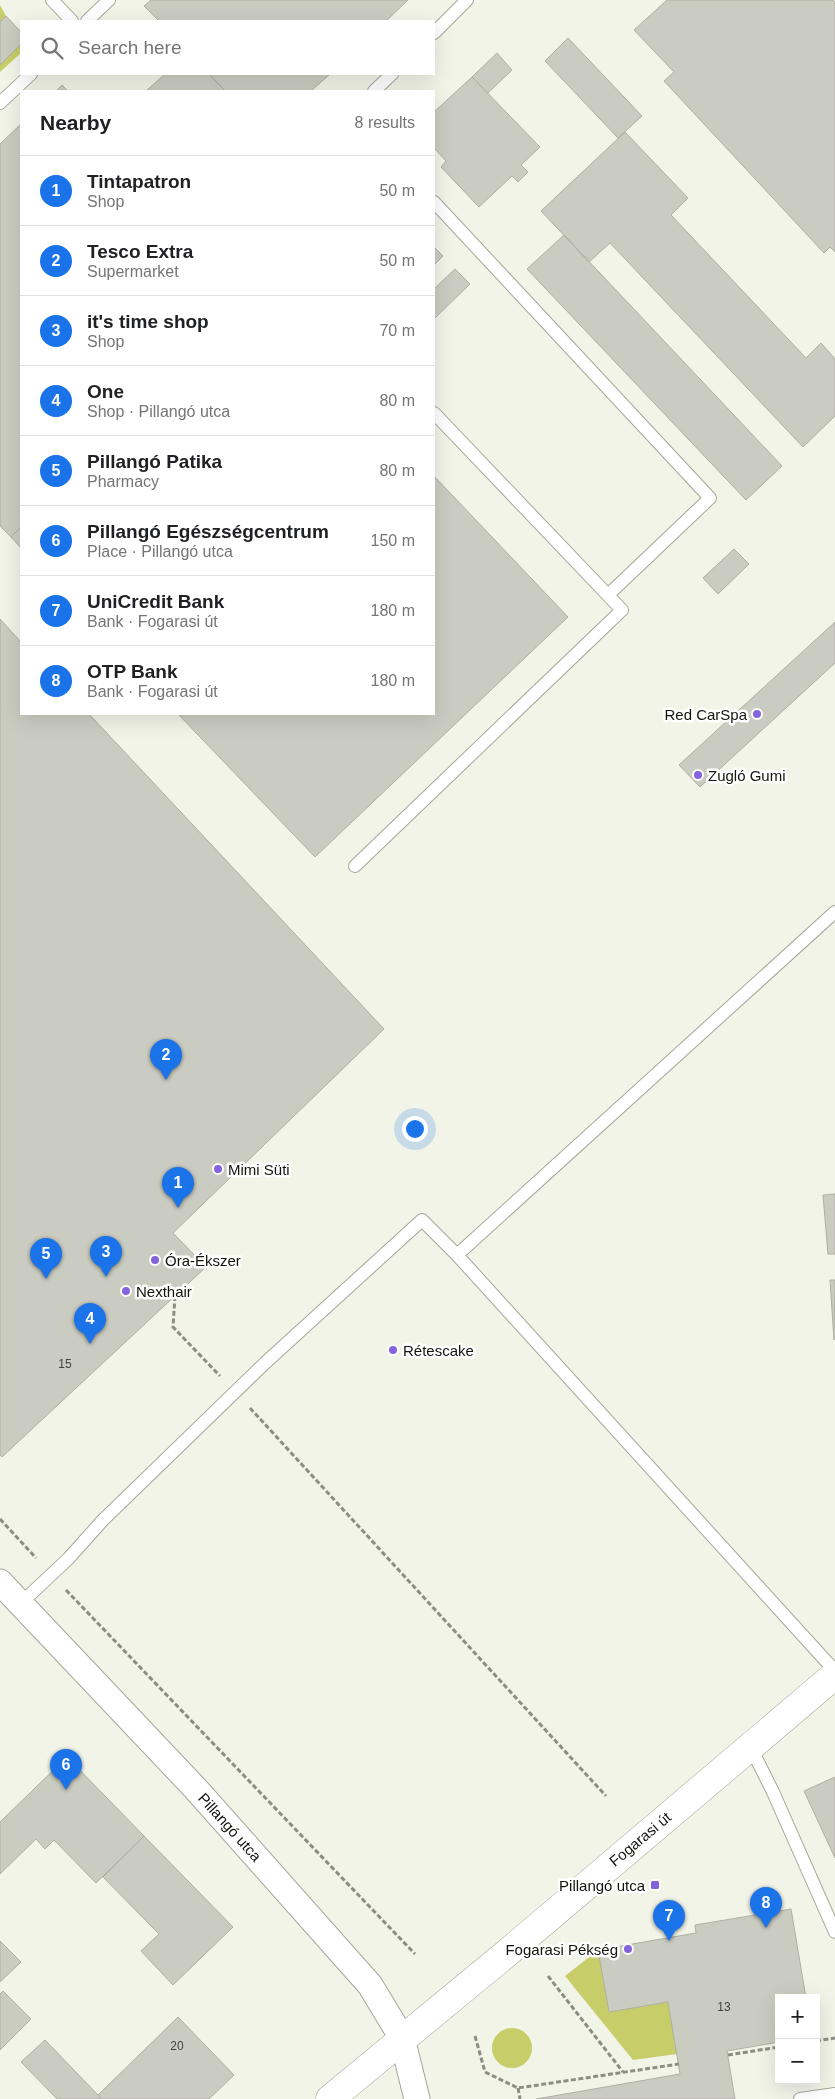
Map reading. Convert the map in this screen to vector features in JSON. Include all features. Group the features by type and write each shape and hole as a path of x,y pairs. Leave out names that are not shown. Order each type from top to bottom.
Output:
{"main road":[{"name":"Fogarasi út","path":"330,2099 507,1953 835,1676"}],"street":[{"name":"Pillangó utca","path":"0,1582 195,1788 370,1984 402,2038 417,2099"}],"lane":[{"path":"52,0 71,20"},
{"path":"88,20 110,0"},
{"path":"435,32 467,0"},
{"path":"0,103 30,75"},
{"path":"375,90 391,75"},
{"path":"435,203 710,498 608,595"},
{"path":"355,866 622,610 435,414"},
{"path":"457,1255 835,912"},
{"path":"20,1604 103,1520 235,1392 422,1220 457,1255 835,1671"},
{"path":"750,1746 773,1792 835,1932"},
{"path":"800,2099 835,2094"}],"path":[{"path":"175,1296 173,1327 606,1796"},
{"path":"0,1519 416,1954"},
{"path":"548,1976 624,2072"},
{"path":"475,2036 485,2072 518,2088 679,2064"},
{"path":"820,2040 835,2038"},
{"path":"728,2056 775,2048"},
{"path":"518,2088 520,2099"}],"green space":[{"path":"0,5 6,16 20,31 20,54 0,72"},
{"path":"598,1950 609,2012 668,2002 677,2054 633,2060 565,1976"},
{"path":"516,2028 523,2031 529,2037 532,2048 531,2056 523,2065 516,2068 508,2068 501,2065 493,2056 492,2044 495,2037 504,2029"}],"building":[{"path":"151,0 408,0 387,20 158,20 144,6"},
{"path":"667,0 833,0 835,2 835,252 830,247 824,253 664,81 674,72 634,30"},
{"path":"6,16 20,31 20,45 0,65 0,22"},
{"path":"568,38 642,116 618,138 545,61"},
{"path":"497,53 512,70 488,93 472,77"},
{"path":"164,75 210,75 224,90 147,90"},
{"path":"210,75 329,75 312,90 224,90"},
{"path":"472,77 540,147 521,165 528,172 518,182 512,176 479,207 441,167 446,161 435,149 435,111"},
{"path":"62,85 67,90 57,90"},
{"path":"20,125 20,528 11,537 0,526 0,144"},
{"path":"625,132 688,198 671,215 806,358 821,343 835,359 835,416 803,447 610,243 589,262 541,211"},
{"path":"564,235 782,466 746,500 527,269"},
{"path":"435,248 443,256 435,264"},
{"path":"455,269 470,284 435,318 435,288"},
{"path":"435,477 568,617 315,857 179,715 435,715"},
{"path":"20,528 20,547 11,537"},
{"path":"734,549 749,564 718,594 703,578"},
{"path":"0,619 20,641 20,715 90,715 384,1029 173,1233 206,1267 2,1457 0,1455"},
{"name":"Red CarSpa","path":"835,622 835,663 700,787 679,765"},
{"path":"835,1194 835,1254 828,1254 823,1195"},
{"path":"830,1280 835,1280 834,1340"},
{"path":"67,1757 144,1836 96,1883 54,1840 45,1849 36,1839 0,1874 0,1822"},
{"path":"835,1777 835,1858 804,1791"},
{"path":"144,1836 233,1927 173,1985 141,1951 159,1934 103,1877"},
{"path":"791,1909 805,1994 775,1994 775,2043 727,2051 735,2099 536,2099 680,2074 668,2002 609,2012 598,1950 696,1933 695,1925"},
{"path":"0,1941 21,1962 0,1982"},
{"path":"3,1991 31,2019 0,2050 0,1994"},
{"path":"178,2017 234,2075 209,2099 102,2099 98,2095"},
{"path":"45,2040 102,2099 57,2099 21,2062"}],"place":[{"name":"Red CarSpa","path":"757,714"},
{"name":"Zugló Gumi","path":"698,775"},
{"name":"Tesco Extra","path":"166,1080"},
{"name":"Mimi Süti","path":"218,1169"},
{"name":"Tintapatron","path":"178,1208"},
{"name":"Óra-Ékszer","path":"155,1260"},
{"name":"it's time shop","path":"106,1277"},
{"name":"Pillangó Patika","path":"46,1279"},
{"name":"Nexthair","path":"126,1291"},
{"name":"One","path":"90,1344"},
{"name":"Rétescake","path":"393,1350"},
{"name":"Pillangó Egészségcentrum","path":"66,1790"},
{"name":"Pillangó utca","path":"655,1885"},
{"name":"OTP Bank","path":"766,1928"},
{"name":"UniCredit Bank","path":"669,1941"},
{"name":"Fogarasi Pékség","path":"628,1949"}]}
